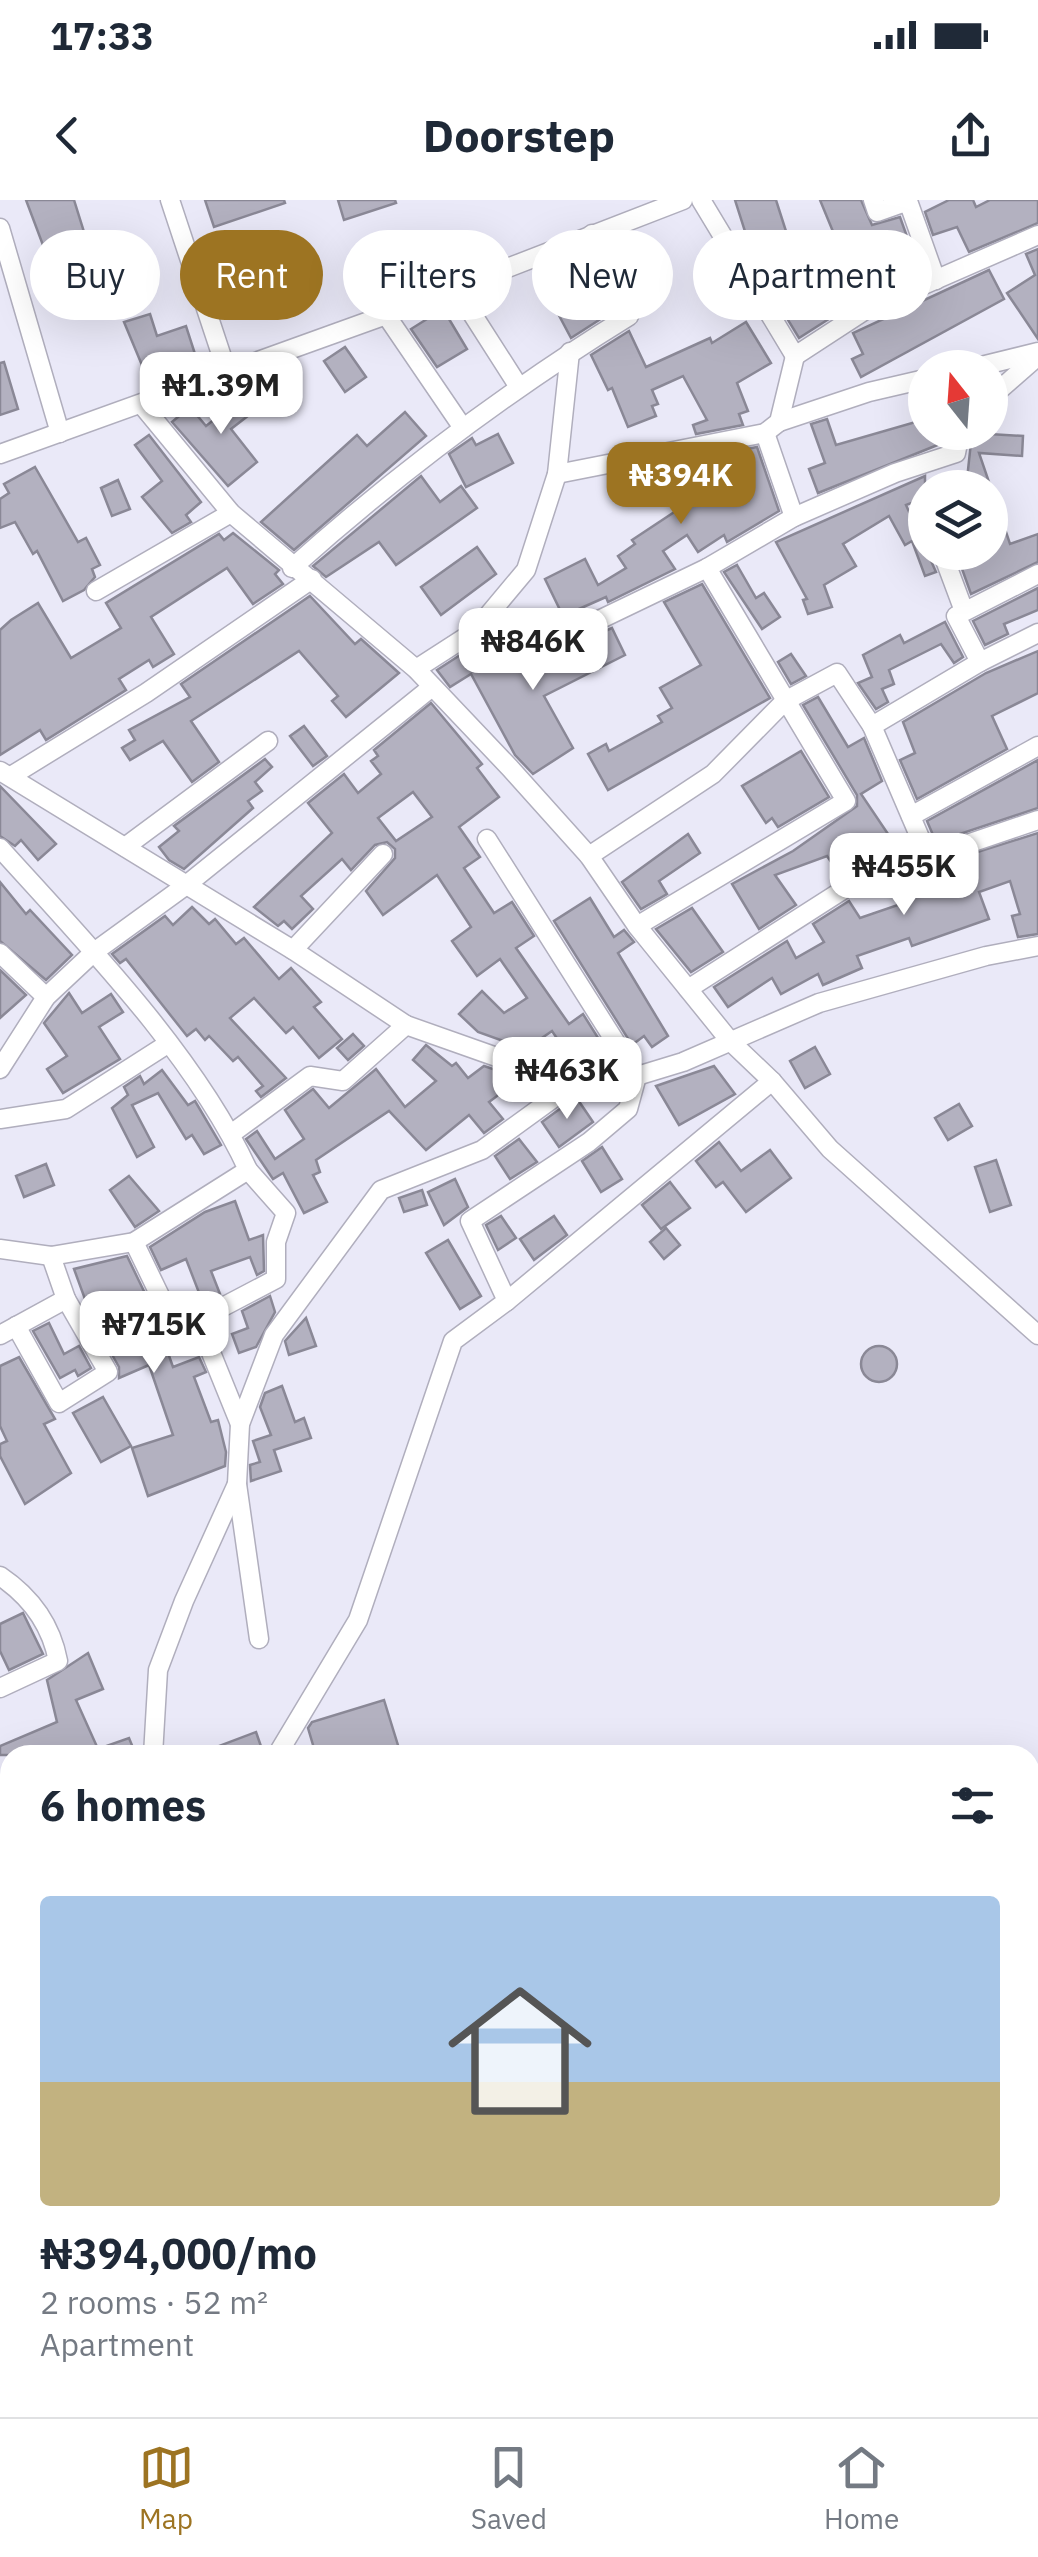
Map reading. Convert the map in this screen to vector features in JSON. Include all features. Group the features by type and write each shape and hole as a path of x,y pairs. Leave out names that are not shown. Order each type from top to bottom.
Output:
{"street":[{"path":"172,200 227,372"},
{"path":"603,230 683,200"},
{"path":"701,200 795,356"},
{"path":"872,200 877,212 908,201 936,280"},
{"path":"0,228 60,433"},
{"path":"794,517 772,428 795,356 864,311 1038,235"},
{"path":"0,454 372,320"},
{"path":"389,320 462,428"},
{"path":"476,320 518,387"},
{"path":"292,568 376,493 462,428 622,320"},
{"path":"416,669 475,630 526,570 557,474 570,352"},
{"path":"1008,360 1038,354"},
{"path":"1008,382 1038,354"},
{"path":"557,474 772,428 869,392 908,383"},
{"path":"142,405 231,513 416,669 589,856 637,926 730,1041 772,1081 830,1149 1038,1335"},
{"path":"475,630 549,644 707,568 794,517 895,473 956,454 957,450"},
{"path":"96,590 231,513"},
{"path":"637,926 846,801 707,568"},
{"path":"949,570 964,610"},
{"path":"980,662 956,616 1038,574"},
{"path":"312,580 146,693 6,773 294,950 406,1026 574,1084 638,1076 819,1003 986,956 1038,946"},
{"path":"872,726 980,662 1038,634"},
{"path":"589,856 714,774 785,701 837,673 872,726 929,857 1038,820"},
{"path":"0,1069 46,997 94,952 185,886 432,687"},
{"path":"125,847 268,741"},
{"path":"910,816 1038,746"},
{"path":"487,839 638,1076 628,1109 589,1142 470,1221 507,1300"},
{"path":"688,989 921,840"},
{"path":"0,848 94,952 232,1134 248,1170 286,1213 276,1242 276,1279 200,1323 177,1331 134,1242"},
{"path":"294,950 383,854"},
{"path":"0,953 46,997"},
{"path":"232,1134 310,1076 344,1081 406,1026"},
{"path":"0,1119 66,1109 166,1044"},
{"path":"283,1745 358,1620 453,1341 772,1081"},
{"path":"258,1639 236,1484 240,1424 274,1335 381,1190 482,1150 574,1084"},
{"path":"0,1249 51,1256 134,1242 248,1170"},
{"path":"51,1256 66,1299 108,1372 58,1403 8,1331 66,1299"},
{"path":"200,1323 240,1424"},
{"path":"153,1745 158,1670 236,1484"},
{"path":"0,1576 20,1589 52,1631 58,1661 0,1688"}],"building":[{"path":"26,200 74,200 83,230 37,230"},
{"path":"205,200 284,200 285,203 214,227"},
{"path":"338,200 395,200 396,203 344,220"},
{"path":"735,200 776,200 786,230 745,230"},
{"path":"820,200 861,200 872,225 900,217 905,230 832,230"},
{"path":"949,200 973,200 976,207 990,200 1038,200 1038,223 969,252 957,227 933,235 925,212"},
{"path":"1038,249 1038,339 1007,293 1035,275 1026,254"},
{"path":"989,270 1004,299 861,377 852,359 863,354 853,333 881,320 932,320 932,296"},
{"path":"152,320 157,336 186,326 195,354 144,370 124,322"},
{"path":"425,320 450,320 467,349 437,367 411,329"},
{"path":"561,320 599,320 571,338"},
{"path":"788,320 827,320 799,338"},
{"path":"746,322 771,363 737,383 748,411 739,414 743,425 696,434 693,425 707,420 683,376 652,390 658,404 652,406 656,416 628,427 612,388 608,390 591,355 629,331 646,367 710,338 712,343"},
{"path":"345,347 366,377 345,392 324,361"},
{"path":"4,362 18,409 0,415 0,363"},
{"path":"238,382 258,408 231,429 257,462 228,486 172,422 190,407 206,426 235,403 225,392"},
{"path":"405,412 426,436 294,550 261,522 357,435 367,446"},
{"path":"827,419 836,445 908,424 908,450 925,450 818,493 809,469 825,463 811,424"},
{"path":"498,434 513,463 466,487 449,454 472,438 476,445"},
{"path":"149,435 201,502 186,515 191,522 172,533 142,497 162,481 135,445"},
{"path":"1008,435 1023,436 1022,456 979,453 985,470 968,470 970,450 1008,450"},
{"path":"757,447 779,511 727,542 724,535 698,552 687,535 663,551 675,569 608,602 606,597 563,616 545,579 585,559 598,585 626,568 618,556 635,544 632,540 694,499 678,468 692,460"},
{"path":"35,467 78,542 86,538 100,565 92,569 95,577 84,590 63,601 37,551 33,554 15,522 0,528 0,499 9,493 4,484"},
{"path":"421,476 440,502 461,486 477,508 396,565 379,542 326,577 313,566"},
{"path":"118,480 130,509 112,516 101,488"},
{"path":"908,484 908,543 905,545 889,516 843,544 856,566 824,585 832,607 808,614 803,600 807,599 776,542"},
{"path":"233,533 279,570 275,574 283,584 253,604 227,568 151,617 174,654 153,667 149,660 119,679 126,690 46,740 40,730 0,755 0,630 38,603 71,658 121,628 106,603 219,534 224,540"},
{"path":"1038,534 1038,562 971,594 962,570 1008,570 1008,538 1010,544"},
{"path":"477,547 496,574 441,615 421,587"},
{"path":"737,565 756,598 764,593 780,617 762,629 724,572"},
{"path":"702,584 770,698 608,790 588,754 606,744 609,751 662,722 658,716 672,708 660,688 701,665 664,602"},
{"path":"1038,588 1038,610 1004,624 1008,634 985,645 973,621"},
{"path":"310,596 355,644 361,639 399,673 346,717 332,701 338,696 299,651 191,721 219,762 192,782 163,741 130,760 122,748 135,740 129,730 190,697 181,684"},
{"path":"945,622 963,657 954,663 941,644 889,670 894,684 882,689 888,702 876,709 858,683 872,677 863,655 900,635 904,643"},
{"path":"612,628 625,655 544,696 573,748 533,774 515,755 471,674 450,687 437,670 471,648 482,667 476,671 515,651 528,653 534,663"},
{"path":"1038,651 1038,693 992,716 1007,749 917,799 900,760 915,753 903,722 986,673"},
{"path":"791,654 806,676 791,684 778,662"},
{"path":"818,697 848,747 864,738 882,781 861,794 890,837 838,872 827,856 775,875 796,905 759,929 732,884 793,851 857,806 857,795 803,705"},
{"path":"431,703 482,764 477,768 499,797 459,827 480,857 464,868 494,913 512,902 534,936 516,948 569,1024 583,1014 605,1049 577,1068 552,1031 526,1049 478,1032 459,1014 482,991 504,1013 527,998 500,959 477,976 452,941 471,927 437,875 383,915 366,891 395,858 395,849 387,842 375,845 351,870 342,859 301,896 313,909 292,929 284,921 278,926 254,907 332,833 308,803 344,774 358,793 381,774 371,761 378,756 374,750","holes":["413,792 432,817 396,841 378,818"]},
{"path":"304,726 327,756 313,766 290,736"},
{"path":"801,751 829,797 778,827 772,818 766,823 742,786"},
{"path":"265,759 272,767 255,782 262,791 248,801 253,808 184,869 169,860 159,847 179,831 174,826"},
{"path":"1038,760 1038,808 936,842 927,821"},
{"path":"0,786 56,844 38,860 21,840 15,846 0,836"},
{"path":"1038,833 1038,934 1018,937 1012,916 1020,914 1010,881 979,892 989,919 912,946 909,938 857,956 862,968 823,985 818,974 781,994 772,978 728,1007 714,987 787,941 796,958 824,942 813,924 849,901 860,918 898,905 889,880"},
{"path":"688,834 700,853 659,881 667,894 641,909 622,882"},
{"path":"0,882 26,914 30,910 72,955 46,980 0,941"},
{"path":"590,898 614,937 624,930 634,942 618,953 668,1036 652,1047 644,1036 632,1045 554,921"},
{"path":"192,907 209,924 215,919 236,944 244,938 279,979 291,968 321,1002 314,1007 342,1039 319,1058 293,1027 286,1033 254,998 230,1018 286,1078 261,1097 256,1091 263,1086 238,1057 233,1061 209,1036 205,1040 196,1029 187,1036 126,959 120,963 112,954 165,916 173,925"},
{"path":"692,908 723,952 691,972 656,929"},
{"path":"0,970 26,995 0,1018"},
{"path":"69,993 82,1013 111,994 123,1012 99,1027 120,1059 63,1093 47,1069 67,1056 44,1023"},
{"path":"353,1034 364,1046 348,1060 337,1048"},
{"path":"426,1045 452,1066 456,1063 468,1078 484,1066 496,1070 509,1087 489,1102 503,1119 484,1133 469,1115 426,1150 389,1111 316,1160 320,1172 313,1175 327,1202 304,1213 283,1173 273,1179 246,1139 257,1131 275,1159 304,1139 285,1110 313,1089 329,1108 376,1069 405,1107 436,1081 413,1060"},
{"path":"815,1047 830,1074 805,1088 790,1061"},
{"path":"714,1066 735,1094 679,1125 656,1086"},
{"path":"162,1070 188,1105 195,1101 221,1145 204,1154 192,1135 186,1139 158,1093 132,1105 154,1147 137,1157 112,1108 128,1095 124,1087 140,1076 144,1084"},
{"path":"576,1097 593,1122 559,1147 542,1122"},
{"path":"959,1104 972,1126 948,1140 935,1118"},
{"path":"519,1139 537,1162 510,1179 495,1156"},
{"path":"719,1142 741,1171 770,1150 791,1178 746,1212 723,1182 716,1187 696,1161"},
{"path":"602,1147 622,1179 601,1192 582,1161"},
{"path":"996,1160 1011,1205 990,1212 975,1167"},
{"path":"46,1164 54,1185 24,1197 16,1176"},
{"path":"129,1176 159,1211 135,1227 110,1190"},
{"path":"455,1179 468,1207 444,1225 428,1192"},
{"path":"670,1182 690,1208 661,1229 642,1205"},
{"path":"422,1190 427,1205 404,1212 399,1198"},
{"path":"235,1201 249,1240 263,1235 264,1271 257,1275 250,1257 211,1271 220,1294 203,1303 186,1259 161,1270 150,1247 205,1212"},
{"path":"501,1216 516,1238 498,1250 486,1225"},
{"path":"554,1216 567,1235 534,1260 520,1239"},
{"path":"666,1228 680,1245 664,1259 650,1242"},
{"path":"448,1240 481,1296 460,1309 426,1253"},
{"path":"127,1256 166,1337 163,1339 173,1367 199,1357 206,1372 194,1377 211,1422 218,1420 226,1452 225,1466 148,1496 132,1448 173,1435 149,1365 119,1378 119,1367 93,1321 74,1269"},
{"path":"270,1296 275,1312 256,1347 239,1353 232,1334 248,1328 242,1311"},
{"path":"306,1318 316,1346 289,1355 285,1341"},
{"path":"49,1323 64,1354 79,1346 91,1368 78,1376 75,1370 60,1378 33,1331"},
{"path":"879,1346 891,1352 897,1364 891,1376 879,1382 867,1376 861,1364 867,1352"},
{"path":"19,1357 55,1419 44,1424 71,1473 25,1504 0,1456 0,1444 7,1441 0,1426 0,1366"},
{"path":"282,1386 295,1422 304,1418 311,1438 274,1450 281,1471 251,1481 250,1465 260,1462 253,1441 271,1435 260,1407 265,1393"},
{"path":"103,1397 131,1446 101,1462 73,1413"},
{"path":"23,1613 43,1654 9,1670 0,1651 0,1624"},
{"path":"88,1653 103,1689 76,1700 96,1745 2,1745 57,1722 47,1680"},
{"path":"384,1700 398,1745 313,1745 308,1728 312,1722"},
{"path":"256,1732 261,1745 222,1745"},
{"path":"129,1738 132,1745 109,1745"}]}
